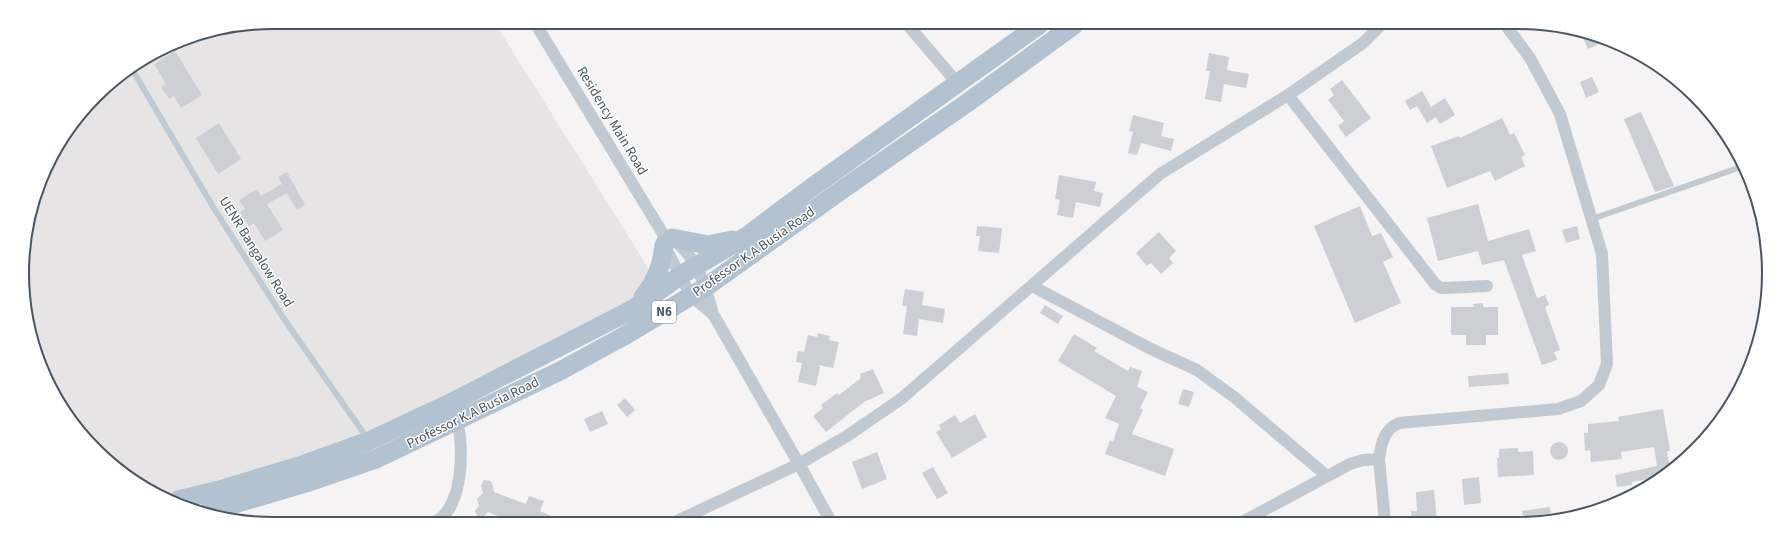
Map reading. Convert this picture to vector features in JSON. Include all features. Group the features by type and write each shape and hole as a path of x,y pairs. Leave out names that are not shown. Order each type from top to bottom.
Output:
{"main road":[{"name":"Professor K.A Busia Road","path":"182,499 219,490 302,465 369,441 450,403 635,308 681,275 747,236 1034,29"},
{"name":"Professor K.A Busia Road","path":"214,510 306,483 376,459 560,371 699,292 967,103 1069,29"},
{"path":"635,308 659,273 666,239 708,245 747,236"},
{"path":"422,416 431,433"}],"street":[{"name":"Residency Main Road","path":"539,29 666,239"},
{"path":"911,29 958,84"},
{"path":"685,517 799,464 847,436 901,399 1160,174 1288,95 1363,43 1377,29"},
{"path":"1385,517 1379,459 1384,436 1392,426 1399,423 1558,409 1581,401 1599,385 1607,364 1602,254 1592,219 1560,114 1530,58 1508,29"},
{"path":"1288,95 1435,284 1441,288 1487,286"},
{"path":"666,239 697,266 699,292 713,314"},
{"path":"666,239 681,275 699,292 713,314 828,517"},
{"path":"1032,286 1151,349 1197,370 1234,397 1327,476"},
{"path":"443,517 453,500 459,481 460,442 457,420 450,403"},
{"path":"1251,517 1350,464 1363,460 1379,459"}],"lane":[{"name":"UENR Bangalow Road","path":"134,72 212,205 284,319 369,441"},
{"path":"1592,219 1738,168"}],"shaded area":[{"path":"273,29 499,29 659,285 380,428 220,490 175,496 137,476 100,446 79,422 54,381 37,336 31,305 29,273 31,241 37,210 42,195 54,165 70,137 100,100 124,79 165,54 210,37 241,31"}],"building":[{"path":"1583,38 1600,44 1588,49"},
{"path":"175,51 202,95 181,108 174,96 169,99 161,87 166,84 154,64"},
{"path":"1209,53 1229,57 1227,70 1249,74 1246,88 1224,84 1221,102 1205,99 1210,71 1206,71"},
{"path":"1592,77 1599,92 1586,98 1580,82"},
{"path":"1342,80 1371,118 1346,137 1338,126 1344,121 1328,100 1334,95 1330,89"},
{"path":"1422,91 1431,107 1445,98 1455,115 1440,124 1436,117 1427,123 1417,106 1410,110 1405,101"},
{"path":"1641,112 1674,186 1655,192 1624,119"},
{"path":"1133,115 1164,123 1161,136 1174,139 1171,151 1141,143 1137,155 1128,153 1133,132 1129,131"},
{"path":"1502,118 1510,135 1514,133 1525,155 1521,157 1525,166 1495,181 1490,171 1447,188 1431,146 1459,136 1460,138"},
{"path":"219,123 241,159 218,174 196,138"},
{"path":"287,172 305,205 297,210 287,193 267,204 283,230 265,241 254,223 249,226 240,212 245,209 239,200 257,189 261,196 282,184 278,177"},
{"path":"1059,175 1096,182 1094,191 1103,193 1100,207 1076,202 1073,218 1057,215 1060,200 1055,199"},
{"path":"1478,204 1488,241 1529,229 1536,251 1522,255 1537,298 1545,295 1549,305 1545,307 1560,350 1554,352 1557,360 1542,365 1504,260 1482,265 1478,251 1438,261 1427,218"},
{"path":"1360,206 1372,236 1381,233 1393,257 1383,262 1401,303 1355,323 1314,226"},
{"path":"977,226 1002,228 999,253 978,251 980,236 976,236"},
{"path":"1577,226 1580,239 1566,243 1562,230"},
{"path":"1159,232 1176,251 1169,258 1173,263 1161,274 1151,263 1147,266 1136,253"},
{"path":"905,289 924,292 922,305 945,309 943,323 919,319 917,336 903,334 907,306 902,306"},
{"path":"1483,303 1483,307 1498,307 1498,335 1486,335 1486,345 1466,345 1466,335 1451,335 1451,307 1474,307 1473,304"},
{"path":"1045,305 1063,316 1058,324 1040,313"},
{"path":"818,333 830,336 829,340 839,342 833,368 818,365 820,367 816,386 798,382 802,363 796,362 798,351 804,352 808,335 817,337"},
{"path":"1074,334 1097,348 1094,351 1128,371 1130,367 1142,371 1137,387 1148,392 1140,408 1143,410 1132,434 1174,449 1165,476 1105,454 1110,440 1113,442 1119,424 1105,418 1116,396 1058,361"},
{"path":"873,369 884,393 864,402 826,432 813,416 823,408 821,405 837,393 839,395 861,378 860,374"},
{"path":"1508,373 1509,384 1469,387 1468,376"},
{"path":"1183,389 1194,392 1189,407 1178,404"},
{"path":"625,398 635,410 627,417 617,405"},
{"path":"1663,409 1670,451 1667,451 1669,464 1671,464 1649,479 1632,482 1632,485 1617,487 1615,475 1657,466 1654,447 1621,452 1622,459 1591,462 1590,450 1585,451 1584,433 1588,433 1588,424 1619,421 1618,417"},
{"path":"602,411 608,424 590,432 584,419"},
{"path":"975,414 987,437 952,458 936,432 941,429 939,425 955,415 960,423"},
{"path":"1559,442 1565,445 1568,451 1565,457 1559,460 1553,457 1550,451 1553,445"},
{"path":"1518,448 1518,452 1533,451 1534,475 1498,477 1497,458 1499,458 1499,449"},
{"path":"877,452 887,479 862,489 852,462"},
{"path":"933,467 948,493 937,499 922,473"},
{"path":"1479,477 1481,503 1464,505 1462,479"},
{"path":"484,480 490,481 494,492 526,504 529,496 544,501 540,511 553,517 500,517 488,512 483,517 477,516 475,511 479,506 477,499 483,493 481,485"},
{"path":"1434,490 1437,517 1412,517 1411,511 1417,511 1416,492"},
{"path":"1550,507 1551,515 1523,517 1522,511"}]}
